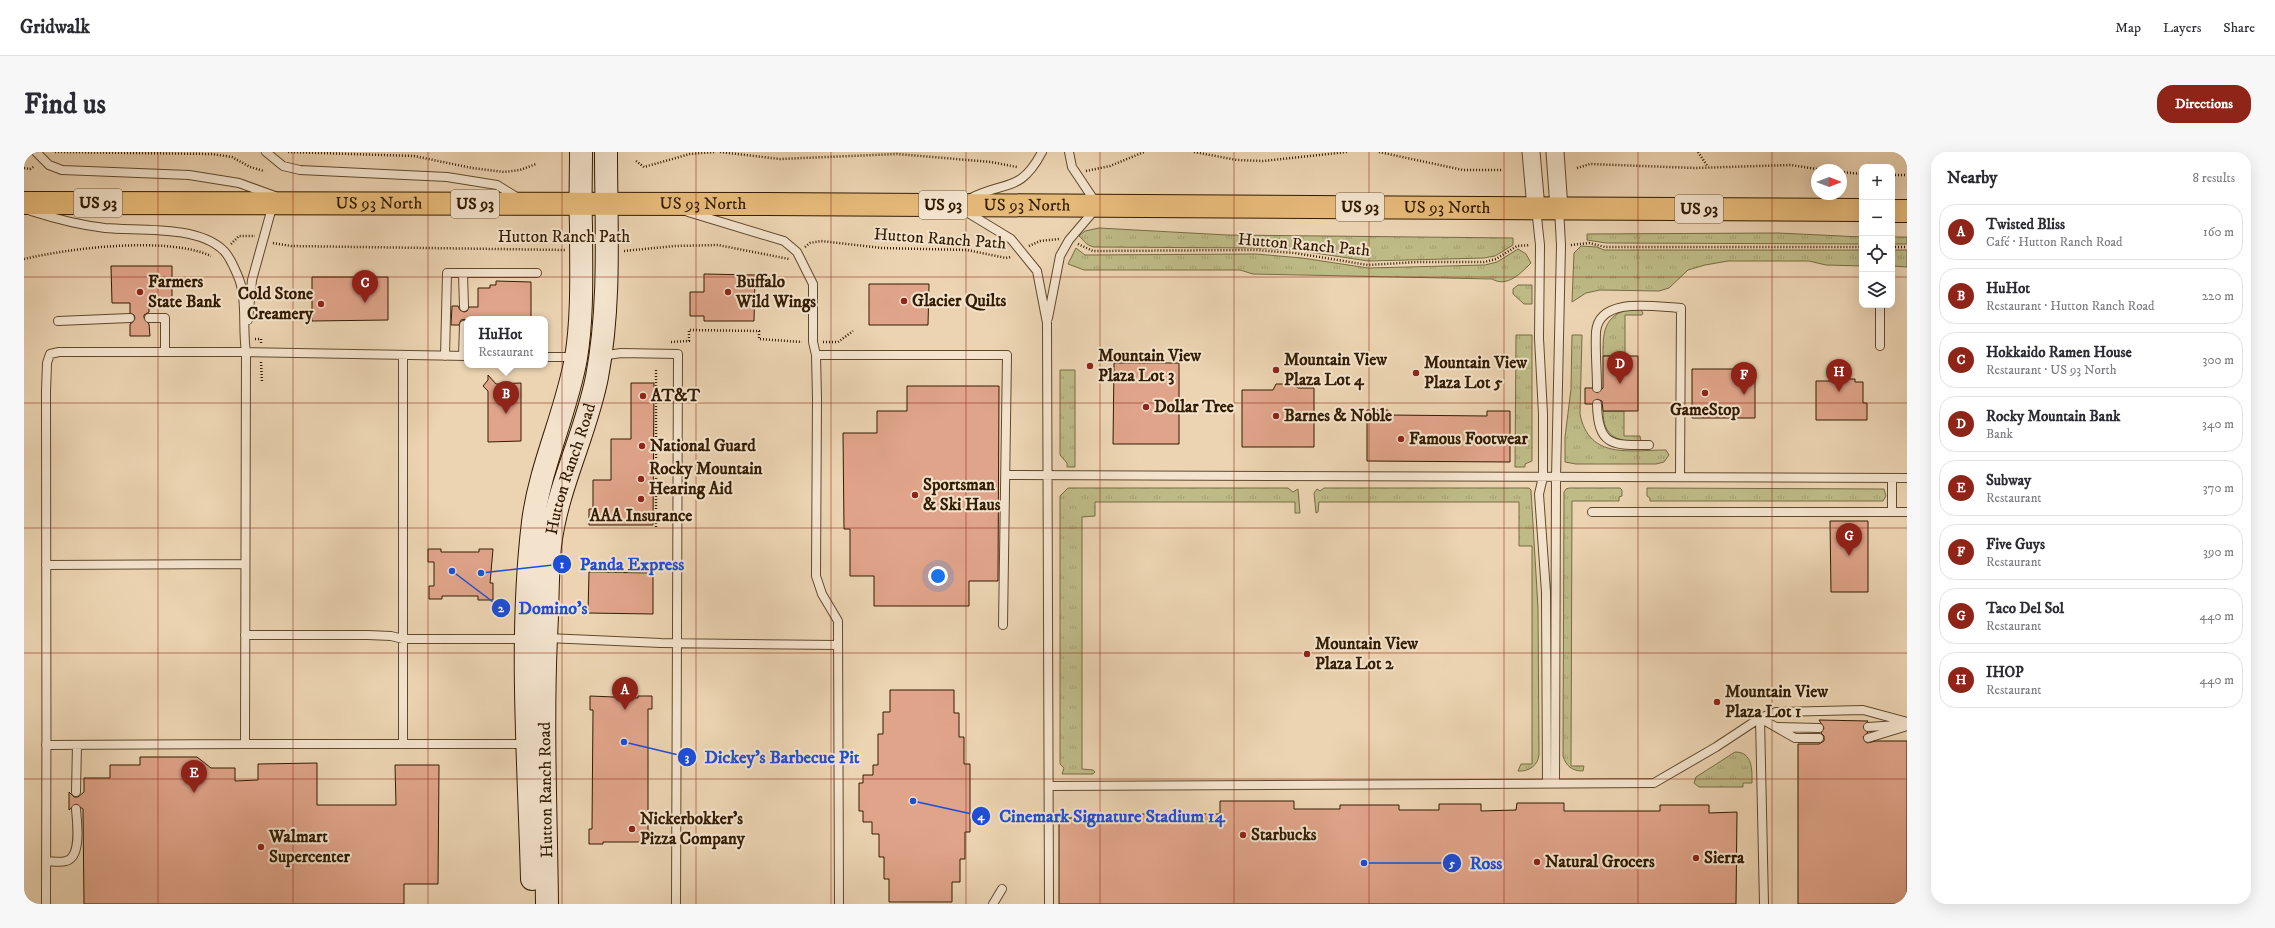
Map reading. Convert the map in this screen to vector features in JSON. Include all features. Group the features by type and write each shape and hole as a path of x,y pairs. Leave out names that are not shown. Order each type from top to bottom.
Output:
{"main road":[{"name":"Hutton Ranch Road","path":"547,904 544,662 536,638 534,519 552,444 570,386 576,357 579,328 581,252 581,152"},
{"name":"Hutton Ranch Road","path":"532,904 528,744 536,638 554,524 569,466 593,393 600,356 604,316 606,252 606,152"},
{"name":"US 93 North","path":"24,203 957,205 1859,210"},
{"path":"1895,211 1907,211"}],"street":[{"path":"1531,152 1536,208"},
{"path":"1555,152 1559,208"}],"lane":[{"path":"36,152 48,165 62,170 196,176 239,183 297,204"},
{"path":"266,152 283,166 300,170 447,177 497,184 529,204"},
{"path":"957,205 986,190 1006,186 1020,181 1030,171 1042,152"},
{"path":"1047,323 1060,256 1069,240 1098,206 1072,167 1069,152"},
{"path":"246,352 252,280 273,204"},
{"path":"658,204 784,241 797,252 813,284 813,342 816,355 816,576 822,594 838,621 839,904"},
{"path":"957,205 1011,239 1023,251 1038,271 1047,323 1046,475 1049,904"},
{"path":"1536,208 1540,245 1539,338 1543,414 1543,477 1539,494 1546,592 1551,783"},
{"path":"1551,783 1561,245 1559,208"},
{"path":"24,209 69,223 106,228 172,231 206,240 224,250 238,275 243,296 246,352 244,564 245,744"},
{"path":"445,356 447,273 537,273"},
{"path":"463,274 464,306"},
{"path":"1597,388 1596,332 1600,318 1609,310 1622,307 1681,308 1680,477"},
{"path":"1880,308 1880,346"},
{"path":"58,321 130,318"},
{"path":"149,318 164,318 165,352"},
{"path":"46,904 46,391 47,362 50,354 58,352 246,352 464,356"},
{"path":"600,356 621,354 678,354 676,904"},
{"path":"816,355 1006,355 1006,475 1003,625"},
{"path":"403,356 403,744"},
{"path":"548,357 576,357"},
{"path":"1597,404 1597,420 1602,432 1610,442 1618,445 1649,446"},
{"path":"1006,475 1907,478"},
{"path":"1892,478 1892,512"},
{"path":"1592,512 1907,512"},
{"path":"46,565 244,564"},
{"path":"245,634 368,635 403,639 536,638 677,644 838,645"},
{"path":"1049,786 1654,783 1710,751 1760,718 1776,712 1863,710 1907,724"},
{"path":"1760,718 1795,738 1819,738"},
{"path":"1760,718 1764,904"},
{"path":"1868,727 1907,724"},
{"path":"1868,738 1907,724"},
{"path":"1777,727 1819,728"},
{"path":"46,744 528,744"},
{"path":"76,792 77,744"},
{"path":"46,861 66,861 73,856 77,848 76,809"},
{"path":"993,904 1002,889"}],"path":[{"path":"55,152 212,154 232,157 250,167 264,170"},
{"path":"288,152 414,156 472,168 504,172 520,170 536,164"},
{"path":"636,161 644,167 690,154 715,152"},
{"path":"720,152 780,159 897,154 991,162 1017,167"},
{"path":"1086,171 1110,166 1144,152"},
{"path":"1194,152 1237,160 1263,161 1347,152"},
{"path":"1379,152 1463,170 1502,170"},
{"path":"1698,152 1709,167"},
{"path":"24,168 30,169 37,164"},
{"path":"1577,168 1590,164 1709,167 1790,165 1811,168"},
{"path":"1847,173 1859,174"},
{"path":"1895,175 1907,175"},
{"name":"Hutton Ranch Path","path":"224,250 239,236 250,235 276,244 291,246 562,250 581,252"},
{"name":"Hutton Ranch Path","path":"606,252 675,246 718,245 787,260 810,243 821,242 882,248 967,250 1006,258 1023,251 1040,240 1069,240 1093,251 1256,250 1295,253 1368,265 1417,262 1484,262 1496,259 1517,246 1540,245"},
{"path":"1561,245 1580,242 1605,247 1859,247"},
{"path":"24,259 57,251 144,246 175,246 201,251 214,257 224,250"},
{"path":"1895,247 1907,247"},
{"path":"666,342 689,341 689,330 759,331 759,339 813,342 838,342 853,331"},
{"path":"656,368 656,527"}],"green space":[{"path":"1099,228 1227,235 1513,238 1513,245 1495,256 1484,258 1368,261 1295,250 1256,248 1094,247 1087,244 1079,236 1085,231"},
{"path":"1778,233 1859,237 1859,244 1606,243 1587,240 1587,234"},
{"path":"1895,237 1907,237 1907,244 1895,244"},
{"path":"1581,246 1597,247 1604,250 1859,250 1859,266 1826,265 1809,261 1728,261 1688,270 1669,288 1659,291 1600,290 1586,293 1572,302 1574,253"},
{"path":"1076,248 1085,255 1256,254 1302,258 1368,268 1485,265 1497,262 1518,249 1526,254 1531,263 1518,275 1508,281 1503,282 1492,279 1253,274 1240,270 1084,270 1068,264"},
{"path":"1895,250 1907,250 1907,267 1895,266"},
{"path":"1518,285 1532,285 1532,304 1524,304 1513,294 1513,289"},
{"path":"1626,310 1641,310 1643,313 1642,315 1625,315 1625,356 1603,356 1604,334 1609,322 1618,313"},
{"path":"1516,335 1532,335 1532,461 1525,464 1525,467 1515,467"},
{"path":"1572,335 1582,335 1580,414 1585,429 1592,439 1602,446 1625,451 1666,450 1669,455 1664,462 1656,464 1576,464 1565,462 1565,437 1571,389"},
{"path":"1060,370 1075,370 1075,467 1067,467 1067,463 1060,455"},
{"path":"1603,411 1624,411 1624,436 1640,436 1641,441 1625,441 1613,436 1606,427"},
{"path":"1068,488 1288,488 1293,492 1298,489 1300,513 1295,513 1295,502 1095,502 1095,516 1082,517 1082,769 1093,770 1095,772 1093,774 1062,774 1064,768 1060,764 1060,496"},
{"path":"1324,488 1529,488 1531,490 1538,608 1539,755 1535,765 1529,769 1518,771 1521,764 1532,764 1532,546 1519,546 1519,502 1319,502 1318,512 1316,513 1314,493 1317,489 1320,491"},
{"path":"1569,488 1620,488 1622,490 1622,496 1619,497 1619,501 1572,501 1571,766 1584,766 1583,771 1570,767 1566,763 1563,756 1564,492"},
{"path":"1647,488 1884,489 1886,496 1883,501 1650,501 1650,498 1647,496"},
{"path":"1735,752 1741,753 1748,758 1751,767 1752,783 1743,783 1743,787 1699,787 1694,783 1696,777"}],"building":[{"path":"111,266 172,266 172,303 149,303 149,312 144,315 144,318 149,324 150,336 130,336 130,324 135,318 134,315 130,313 130,303 112,303"},
{"path":"704,274 755,275 754,321 704,321 704,316 690,316 690,292 704,292"},
{"path":"312,277 388,277 388,320 312,321"},
{"path":"496,281 531,282 531,316 464,316 464,320 461,320 459,325 451,325 452,306 458,306 460,310 464,312 467,311 469,307 478,307 478,288 490,288 490,285 496,285"},
{"path":"869,284 929,284 928,325 869,325"},
{"path":"1603,356 1638,356 1638,411 1603,411 1602,401 1597,399 1592,404 1585,404 1585,388 1592,388 1597,393 1603,388"},
{"path":"1114,363 1179,363 1179,444 1113,444"},
{"path":"1692,369 1755,369 1755,418 1692,418"},
{"path":"488,375 496,384 521,383 521,441 488,442 488,391 483,386 488,380"},
{"path":"1832,379 1855,379 1855,382 1863,382 1863,403 1867,403 1867,420 1816,420 1816,381 1832,381"},
{"path":"631,383 654,383 653,525 589,525 589,509 593,509 593,480 611,480 611,439 631,439"},
{"path":"1276,384 1293,384 1298,388 1314,388 1314,447 1242,447 1242,390 1273,390"},
{"path":"907,386 999,386 998,581 969,581 969,606 874,606 874,576 850,576 850,529 844,529 843,433 877,433 877,411 907,411"},
{"path":"1367,410 1388,410 1388,415 1487,416 1487,411 1510,411 1510,462 1367,461"},
{"path":"1830,521 1868,521 1868,592 1831,592"},
{"path":"428,549 441,549 441,552 479,552 479,549 493,549 490,583 493,583 493,600 478,600 478,596 442,596 442,599 429,599 429,586 434,586 434,562 428,562"},
{"path":"589,572 653,573 653,614 588,613"},
{"path":"890,690 954,690 954,713 959,713 959,737 964,737 964,764 970,764 970,832 965,832 965,859 960,859 960,882 952,882 952,902 889,902 889,879 884,879 884,857 879,857 879,834 872,834 872,822 863,822 863,811 859,811 859,783 863,783 863,775 873,775 873,765 878,765 878,734 883,734 883,712 890,712"},
{"path":"590,696 638,698 638,696 652,696 652,709 648,709 648,831 652,831 652,844 640,844 640,842 603,842 603,844 589,844 589,829 592,829 593,710 590,710"},
{"path":"1819,720 1868,721 1863,727 1868,732 1863,737 1867,743 1876,741 1907,741 1907,904 1798,904 1798,744 1819,744 1824,741 1824,736 1821,733 1824,728"},
{"name":"Walmart Supercenter","path":"140,757 197,757 211,768 235,768 235,781 258,780 258,764 317,763 317,805 396,805 395,765 439,765 438,884 404,884 404,904 84,904 83,809 76,804 69,810 69,792 74,797 78,797 84,792 84,778 110,778 110,765 140,765"},
{"path":"1220,801 1294,801 1294,809 1340,809 1340,805 1399,805 1399,810 1439,810 1439,804 1481,804 1481,811 1516,810 1517,803 1564,803 1564,811 1660,811 1660,805 1709,805 1709,813 1737,812 1736,904 1059,904 1059,818 1081,818 1081,814 1220,814"}],"place":[{"name":"Farmers State Bank","path":"140,292"},
{"name":"Buffalo Wild Wings","path":"728,292"},
{"name":"Glacier Quilts","path":"904,301"},
{"name":"Hokkaido Ramen House","path":"365,303"},
{"name":"Cold Stone Creamery","path":"321,304"},
{"name":"Mountain View Plaza Lot 3","path":"1090,366"},
{"name":"Mountain View Plaza Lot 4","path":"1276,370"},
{"name":"Mountain View Plaza Lot 5","path":"1416,373"},
{"name":"Rocky Mountain Bank","path":"1620,384"},
{"name":"IHOP","path":"1839,392"},
{"name":"GameStop","path":"1705,393"},
{"name":"Five Guys","path":"1744,395"},
{"name":"AT&T","path":"643,396"},
{"name":"Dollar Tree","path":"1146,407"},
{"name":"HuHot","path":"506,414"},
{"name":"Barnes & Noble","path":"1276,416"},
{"name":"Famous Footwear","path":"1401,439"},
{"name":"National Guard","path":"642,446"},
{"name":"Rocky Mountain Hearing Aid","path":"641,479"},
{"name":"Sportsman & Ski Haus","path":"915,495"},
{"name":"AAA Insurance","path":"641,499"},
{"name":"Taco Del Sol","path":"1849,556"},
{"name":"Domino's","path":"452,571"},
{"name":"Panda Express","path":"481,573"},
{"name":"Mountain View Plaza Lot 2","path":"1307,654"},
{"name":"Mountain View Plaza Lot 1","path":"1717,702"},
{"name":"Twisted Bliss","path":"625,710"},
{"name":"Dickey's Barbecue Pit","path":"624,742"},
{"name":"Subway","path":"194,793"},
{"name":"Cinemark Signature Stadium 14","path":"913,801"},
{"name":"Nickerbokker's Pizza Company","path":"632,829"},
{"name":"Starbucks","path":"1243,835"},
{"name":"Walmart Supercenter","path":"261,847"},
{"name":"Sierra","path":"1696,858"},
{"name":"Natural Grocers","path":"1537,862"},
{"name":"Ross","path":"1364,863"}]}
